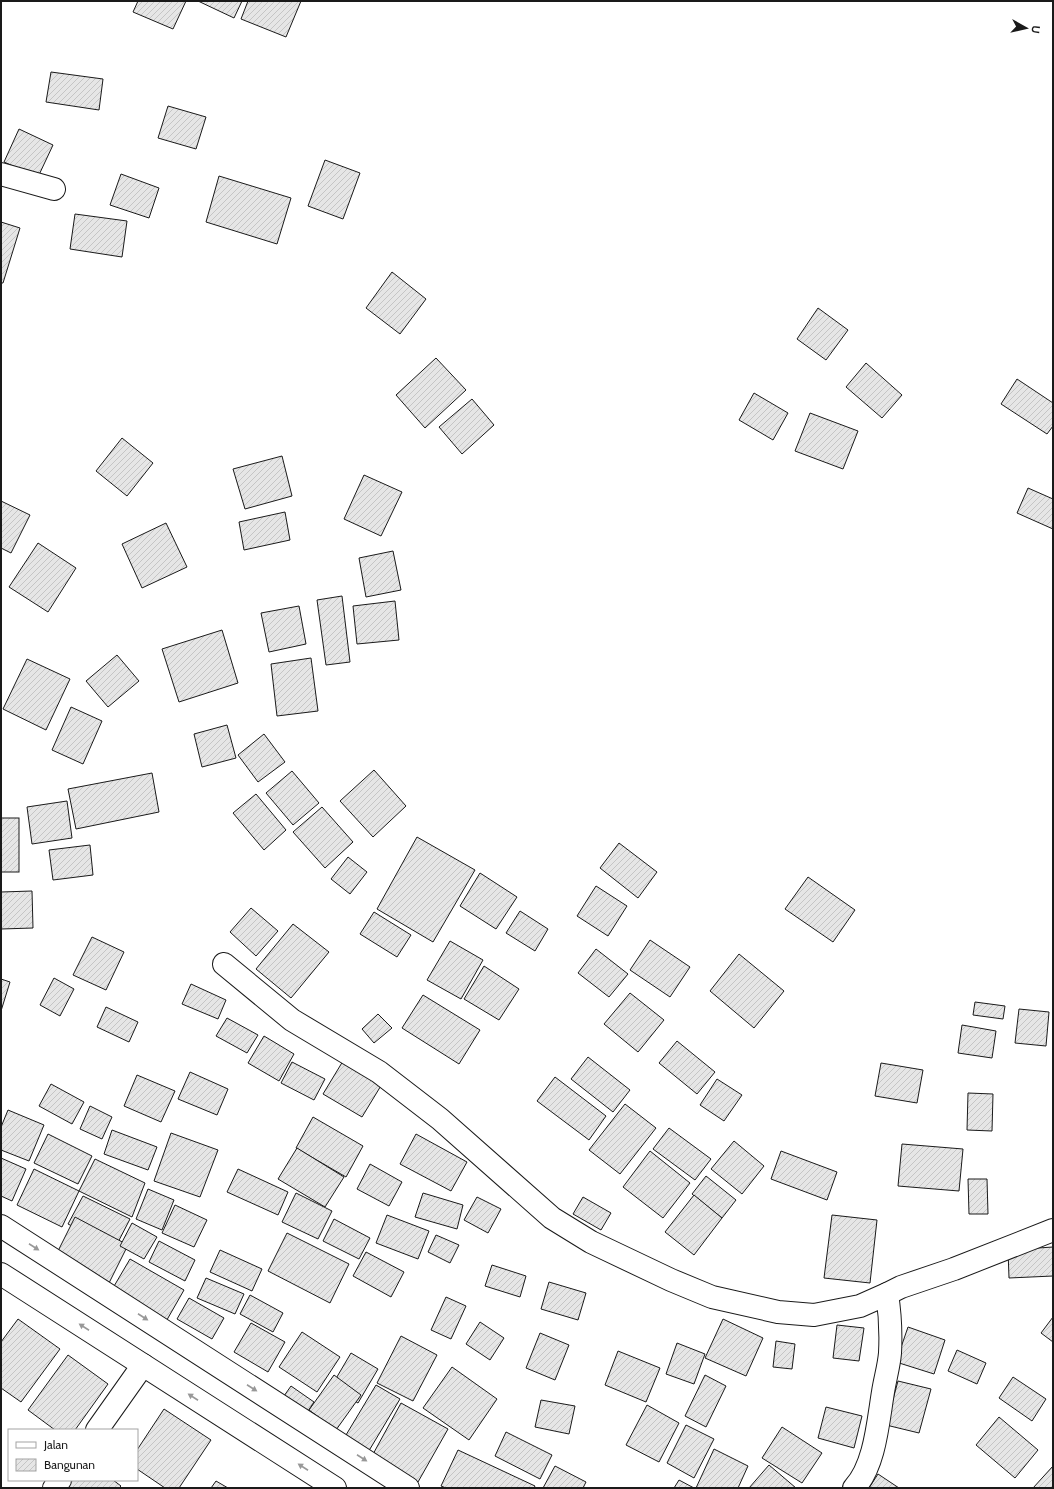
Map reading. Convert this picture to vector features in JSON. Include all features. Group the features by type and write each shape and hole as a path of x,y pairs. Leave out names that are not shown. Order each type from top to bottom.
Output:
{"main road":[{"path":"1,174 54,189"},
{"path":"224,964 292,1020 379,1072 440,1119 552,1218 591,1242 663,1277 712,1297 778,1312 814,1315 860,1306 901,1287 954,1269 1053,1230"},
{"path":"1,1226 408,1488"},
{"path":"1,1274 335,1488"},
{"path":"854,1488 858,1484 868,1466 876,1436 890,1353 890,1311 888,1294"},
{"path":"98,1429 143,1365"}],"building":[{"path":"138,1 186,1 173,29 133,12"},
{"path":"198,1 242,1 234,18"},
{"path":"248,1 301,1 286,37 241,19"},
{"path":"51,72 103,79 99,110 46,102"},
{"path":"168,106 206,117 196,149 158,138"},
{"path":"19,129 53,145 38,177 4,162"},
{"path":"325,160 360,173 343,219 308,206"},
{"path":"121,174 159,188 149,218 110,205"},
{"path":"219,176 291,198 277,244 206,222"},
{"path":"75,214 127,221 122,257 70,249"},
{"path":"1,222 20,228 3,283 1,283"},
{"path":"392,272 426,299 400,334 366,308"},
{"path":"818,308 848,330 826,360 797,339"},
{"path":"436,358 466,390 425,428 396,395"},
{"path":"866,363 902,395 882,418 846,387"},
{"path":"1017,379 1053,403 1053,426 1047,434 1001,404"},
{"path":"754,393 788,413 773,440 739,420"},
{"path":"472,399 494,425 462,454 439,427"},
{"path":"810,413 858,431 843,469 795,451"},
{"path":"122,438 153,463 127,496 96,471"},
{"path":"282,456 292,496 245,509 233,469"},
{"path":"364,475 402,492 381,536 344,519"},
{"path":"1028,488 1053,499 1053,529 1017,513"},
{"path":"1,501 30,515 11,553 1,548"},
{"path":"285,512 290,540 244,550 239,522"},
{"path":"166,523 187,567 142,588 122,544"},
{"path":"38,543 76,568 48,612 9,587"},
{"path":"393,551 401,590 366,597 359,558"},
{"path":"342,596 350,662 326,665 317,600"},
{"path":"395,601 399,640 357,644 353,606"},
{"path":"299,606 306,644 269,652 261,613"},
{"path":"222,630 238,683 179,702 162,649"},
{"path":"117,655 139,681 108,707 86,681"},
{"path":"311,658 318,711 277,716 271,664"},
{"path":"27,659 70,679 46,730 3,709"},
{"path":"71,707 102,721 83,764 52,750"},
{"path":"227,725 236,758 202,767 194,734"},
{"path":"264,734 285,762 258,782 238,755"},
{"path":"374,770 406,806 373,837 340,801"},
{"path":"292,771 319,803 293,825 266,793"},
{"path":"152,773 159,812 76,829 68,789"},
{"path":"256,794 286,830 264,850 233,813"},
{"path":"67,801 72,838 32,844 27,807"},
{"path":"322,807 353,842 325,868 293,832"},
{"path":"1,818 19,818 19,872 1,872"},
{"path":"417,837 475,870 433,942 377,909"},
{"path":"619,843 657,872 638,898 600,868"},
{"path":"90,845 93,875 53,880 49,850"},
{"path":"348,857 367,872 350,894 331,879"},
{"path":"480,873 517,897 496,929 460,906"},
{"path":"808,877 855,910 833,942 785,909"},
{"path":"596,886 627,906 608,936 577,916"},
{"path":"32,891 33,928 1,929 1,892"},
{"path":"251,908 278,931 256,956 230,932"},
{"path":"520,911 548,929 535,951 506,933"},
{"path":"374,912 411,935 397,957 360,934"},
{"path":"293,924 329,952 291,998 256,969"},
{"path":"92,937 124,952 106,990 73,975"},
{"path":"650,940 690,967 670,997 630,970"},
{"path":"450,941 483,960 461,999 427,980"},
{"path":"596,949 628,974 609,997 578,973"},
{"path":"739,954 784,991 754,1028 710,991"},
{"path":"484,966 519,989 499,1020 464,999"},
{"path":"54,978 74,989 60,1016 40,1005"},
{"path":"1,979 10,982 1,1011"},
{"path":"191,984 226,1000 218,1019 182,1004"},
{"path":"630,993 664,1020 638,1052 604,1024"},
{"path":"423,995 480,1030 459,1064 402,1028"},
{"path":"975,1002 1005,1006 1003,1019 973,1015"},
{"path":"106,1007 138,1022 129,1042 97,1027"},
{"path":"1019,1009 1049,1012 1046,1046 1015,1043"},
{"path":"378,1014 392,1028 374,1043 362,1029"},
{"path":"227,1018 258,1035 247,1053 216,1036"},
{"path":"962,1025 996,1031 992,1058 958,1053"},
{"path":"264,1036 294,1054 279,1081 248,1063"},
{"path":"677,1041 715,1072 697,1094 659,1063"},
{"path":"588,1057 630,1090 613,1112 571,1079"},
{"path":"343,1061 382,1084 362,1117 323,1094"},
{"path":"292,1062 325,1079 314,1100 281,1083"},
{"path":"881,1063 923,1070 917,1103 875,1096"},
{"path":"190,1072 228,1089 217,1115 178,1099"},
{"path":"137,1075 175,1091 161,1122 124,1106"},
{"path":"555,1077 606,1116 589,1140 537,1101"},
{"path":"717,1079 742,1095 724,1121 700,1105"},
{"path":"51,1084 84,1102 72,1124 39,1106"},
{"path":"968,1093 993,1094 992,1131 967,1130"},
{"path":"625,1104 656,1128 620,1174 589,1150"},
{"path":"90,1106 112,1117 102,1139 80,1129"},
{"path":"8,1110 44,1125 29,1161 1,1150 1,1127"},
{"path":"313,1117 363,1146 346,1177 296,1148"},
{"path":"669,1128 711,1159 695,1180 653,1149"},
{"path":"112,1130 157,1147 148,1170 104,1154"},
{"path":"171,1133 218,1150 200,1197 154,1181"},
{"path":"48,1134 92,1156 78,1184 34,1163"},
{"path":"416,1134 467,1162 451,1191 400,1164"},
{"path":"734,1141 764,1166 742,1194 711,1169"},
{"path":"902,1144 963,1149 959,1191 898,1186"},
{"path":"297,1148 344,1177 325,1207 278,1179"},
{"path":"650,1151 690,1183 663,1218 623,1187"},
{"path":"781,1151 837,1172 827,1200 771,1179"},
{"path":"1,1158 26,1169 12,1201 1,1196"},
{"path":"95,1159 145,1183 132,1217 79,1191"},
{"path":"370,1164 402,1182 389,1206 357,1189"},
{"path":"34,1169 79,1191 62,1227 17,1205"},
{"path":"238,1169 288,1192 278,1215 227,1192"},
{"path":"706,1176 736,1200 722,1218 692,1194"},
{"path":"968,1179 987,1179 988,1214 969,1214"},
{"path":"148,1189 174,1200 162,1230 136,1219"},
{"path":"296,1193 332,1211 318,1239 282,1222"},
{"path":"423,1193 463,1205 457,1229 415,1217"},
{"path":"694,1195 722,1218 694,1255 665,1232"},
{"path":"83,1196 130,1219 115,1248 68,1224"},
{"path":"477,1197 501,1209 488,1233 464,1220"},
{"path":"583,1197 611,1213 601,1230 573,1214"},
{"path":"175,1205 207,1220 194,1247 162,1233"},
{"path":"387,1215 429,1231 418,1259 376,1243"},
{"path":"832,1215 877,1220 870,1283 824,1278"},
{"path":"75,1217 128,1245 108,1285 55,1257"},
{"path":"334,1219 370,1238 359,1259 323,1241"},
{"path":"132,1223 157,1237 144,1259 120,1246"},
{"path":"287,1233 349,1264 330,1303 268,1271"},
{"path":"436,1235 459,1245 450,1263 428,1252"},
{"path":"159,1241 195,1260 185,1281 149,1262"},
{"path":"1053,1247 1053,1276 1009,1278 1008,1250"},
{"path":"220,1250 262,1269 252,1291 210,1272"},
{"path":"366,1252 404,1272 391,1297 353,1276"},
{"path":"130,1259 184,1290 164,1325 110,1293"},
{"path":"492,1265 526,1276 520,1297 485,1286"},
{"path":"206,1278 244,1294 235,1314 197,1298"},
{"path":"549,1282 586,1293 578,1320 541,1309"},
{"path":"250,1295 283,1313 273,1332 240,1314"},
{"path":"446,1297 466,1306 451,1339 431,1330"},
{"path":"189,1298 224,1318 212,1339 177,1319"},
{"path":"1053,1317 1053,1342 1041,1333"},
{"path":"18,1319 60,1349 21,1402 1,1388 1,1342"},
{"path":"723,1319 763,1338 746,1376 705,1358"},
{"path":"480,1322 504,1338 490,1360 466,1344"},
{"path":"251,1323 285,1342 268,1372 234,1352"},
{"path":"837,1325 864,1328 859,1361 833,1358"},
{"path":"908,1327 945,1340 934,1374 896,1362"},
{"path":"302,1332 340,1357 317,1392 279,1367"},
{"path":"540,1333 569,1345 555,1380 526,1368"},
{"path":"401,1336 437,1355 413,1401 377,1383"},
{"path":"776,1341 795,1344 792,1369 773,1367"},
{"path":"677,1343 705,1354 694,1384 666,1374"},
{"path":"957,1350 986,1363 977,1384 948,1371"},
{"path":"618,1351 660,1368 646,1402 605,1385"},
{"path":"351,1353 378,1369 358,1403 331,1387"},
{"path":"68,1355 108,1384 76,1429 54,1429 28,1410"},
{"path":"452,1367 497,1399 469,1440 423,1408"},
{"path":"334,1375 361,1395 336,1430 309,1410"},
{"path":"705,1375 726,1386 706,1427 685,1416"},
{"path":"1013,1377 1046,1399 1032,1421 999,1398"},
{"path":"898,1381 931,1389 919,1433 886,1425"},
{"path":"376,1385 400,1399 367,1454 343,1440"},
{"path":"291,1386 314,1402 302,1420 279,1403"},
{"path":"541,1400 575,1406 569,1434 535,1427"},
{"path":"401,1403 448,1429 418,1482 372,1456"},
{"path":"647,1405 679,1423 659,1462 626,1445"},
{"path":"826,1407 862,1416 854,1448 818,1438"},
{"path":"164,1409 211,1440 179,1488 165,1488 138,1470 138,1448"},
{"path":"999,1417 1038,1450 1015,1478 976,1445"},
{"path":"686,1425 714,1439 694,1478 667,1463"},
{"path":"782,1427 822,1453 802,1483 762,1458"},
{"path":"506,1432 552,1455 540,1479 495,1456"},
{"path":"714,1449 748,1466 738,1488 696,1488"},
{"path":"458,1450 535,1486 534,1488 446,1488 441,1486"},
{"path":"769,1465 796,1488 749,1488"},
{"path":"555,1466 586,1482 583,1488 543,1488"},
{"path":"1053,1466 1053,1488 1033,1488"},
{"path":"878,1474 899,1488 869,1488"},
{"path":"679,1480 694,1488 674,1488"},
{"path":"60,1481 114,1481 121,1486 119,1488 69,1488"},
{"path":"216,1481 228,1488 211,1488"}]}
